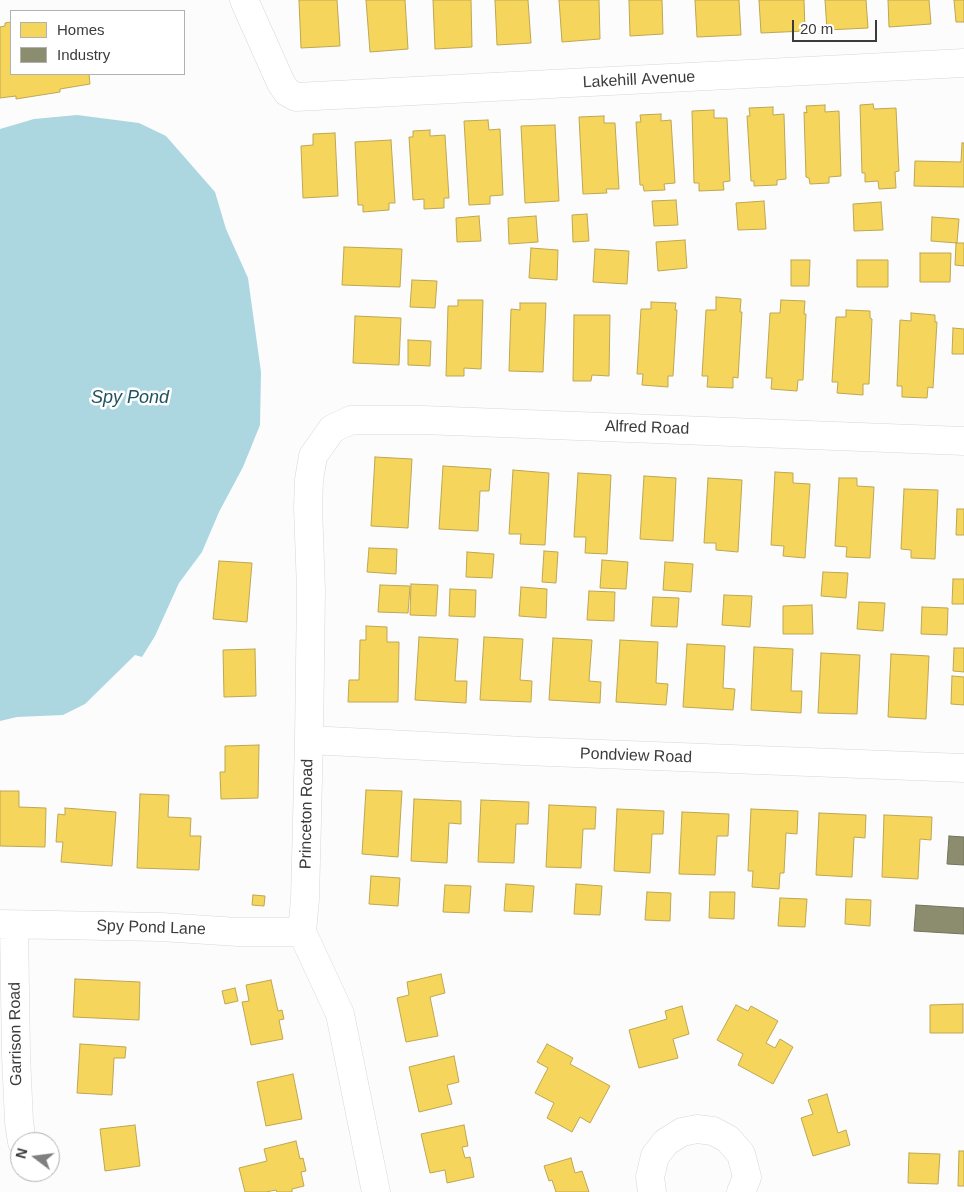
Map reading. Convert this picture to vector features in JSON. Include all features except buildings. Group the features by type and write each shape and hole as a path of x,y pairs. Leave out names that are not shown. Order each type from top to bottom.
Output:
{"street":[{"name":"Lakehill Avenue","path":"244,0 281,83 287,92 296,97 964,63"},
{"name":"Alfred Road","path":"332,429 351,420 423,420 964,441"},
{"name":"Princeton Road","path":"302,932 305,899 309,740 311,590 309,480 313,456 332,429"},
{"name":"Pondview Road","path":"309,740 524,751 964,768"},
{"name":"Spy Pond Lane","path":"7,925 161,927 238,932 302,932"},
{"name":"Garrison Road","path":"7,925 20,1132"},
{"path":"302,932 340,1014 376,1192"},
{"path":"652,1192 650,1177 655,1156 666,1142 682,1132 697,1129 713,1131 728,1139 741,1154 747,1177 741,1192"}],"water":[{"name":"Spy Pond","path":"77,115 139,123 166,136 215,192 226,229 248,278 261,372 260,425 243,467 219,512 202,552 179,583 155,636 142,657 135,655 85,704 63,715 17,717 0,721 0,129 34,119"}]}
